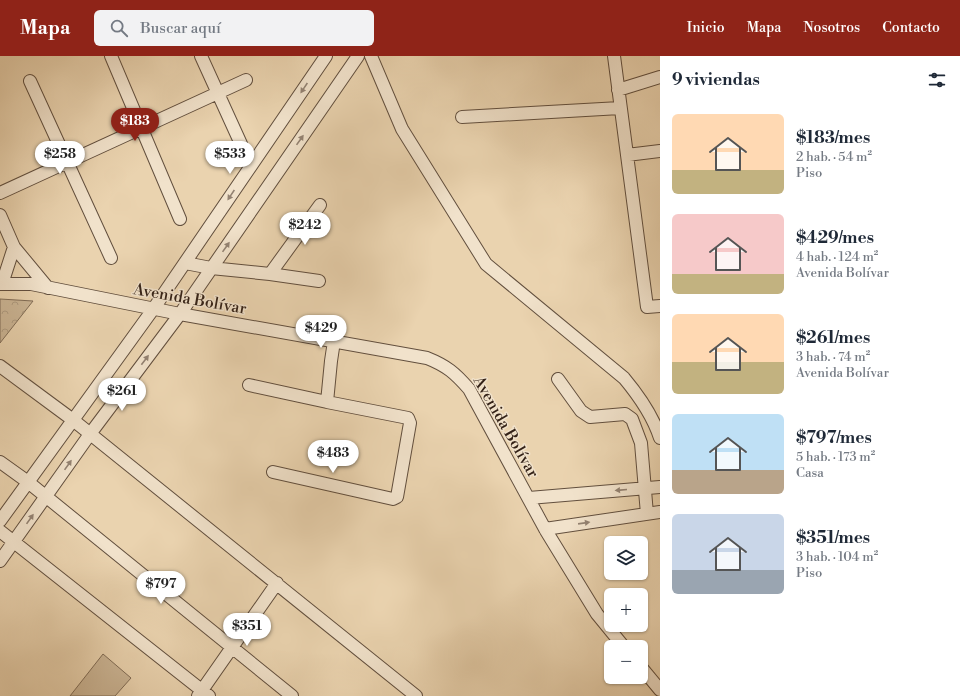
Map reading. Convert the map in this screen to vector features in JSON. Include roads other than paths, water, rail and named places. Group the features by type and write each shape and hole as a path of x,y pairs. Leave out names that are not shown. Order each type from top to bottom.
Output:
{"street":[{"path":"111,56 180,219"},
{"path":"201,56 241,144"},
{"path":"0,521 154,308 326,56"},
{"path":"0,561 90,434 180,314 358,56"},
{"path":"371,56 402,129 486,264 624,378 638,394 655,424 660,438"},
{"path":"614,56 647,307 660,306"},
{"path":"618,90 660,77"},
{"path":"0,193 246,80"},
{"path":"30,81 110,258"},
{"path":"462,117 620,108"},
{"path":"627,155 660,151"},
{"path":"270,274 320,205"},
{"path":"0,215 14,247 48,288"},
{"path":"1,284 14,247"},
{"path":"185,263 211,268 319,281"},
{"name":"Avenida Bolívar","path":"1,284 30,284 180,314 427,358 442,364 456,375 469,389 545,528 597,614 618,640"},
{"path":"327,402 334,341"},
{"path":"0,366 73,420 416,696"},
{"path":"558,379 581,411 590,417 625,414 632,419 641,443 647,514"},
{"path":"249,385 408,418 410,423 397,497 393,499 273,472"},
{"path":"0,462 28,482 292,696"},
{"path":"529,498 660,486"},
{"path":"545,528 660,512"},
{"path":"0,531 203,694 232,647 277,583"},
{"path":"648,675 660,690"}]}
